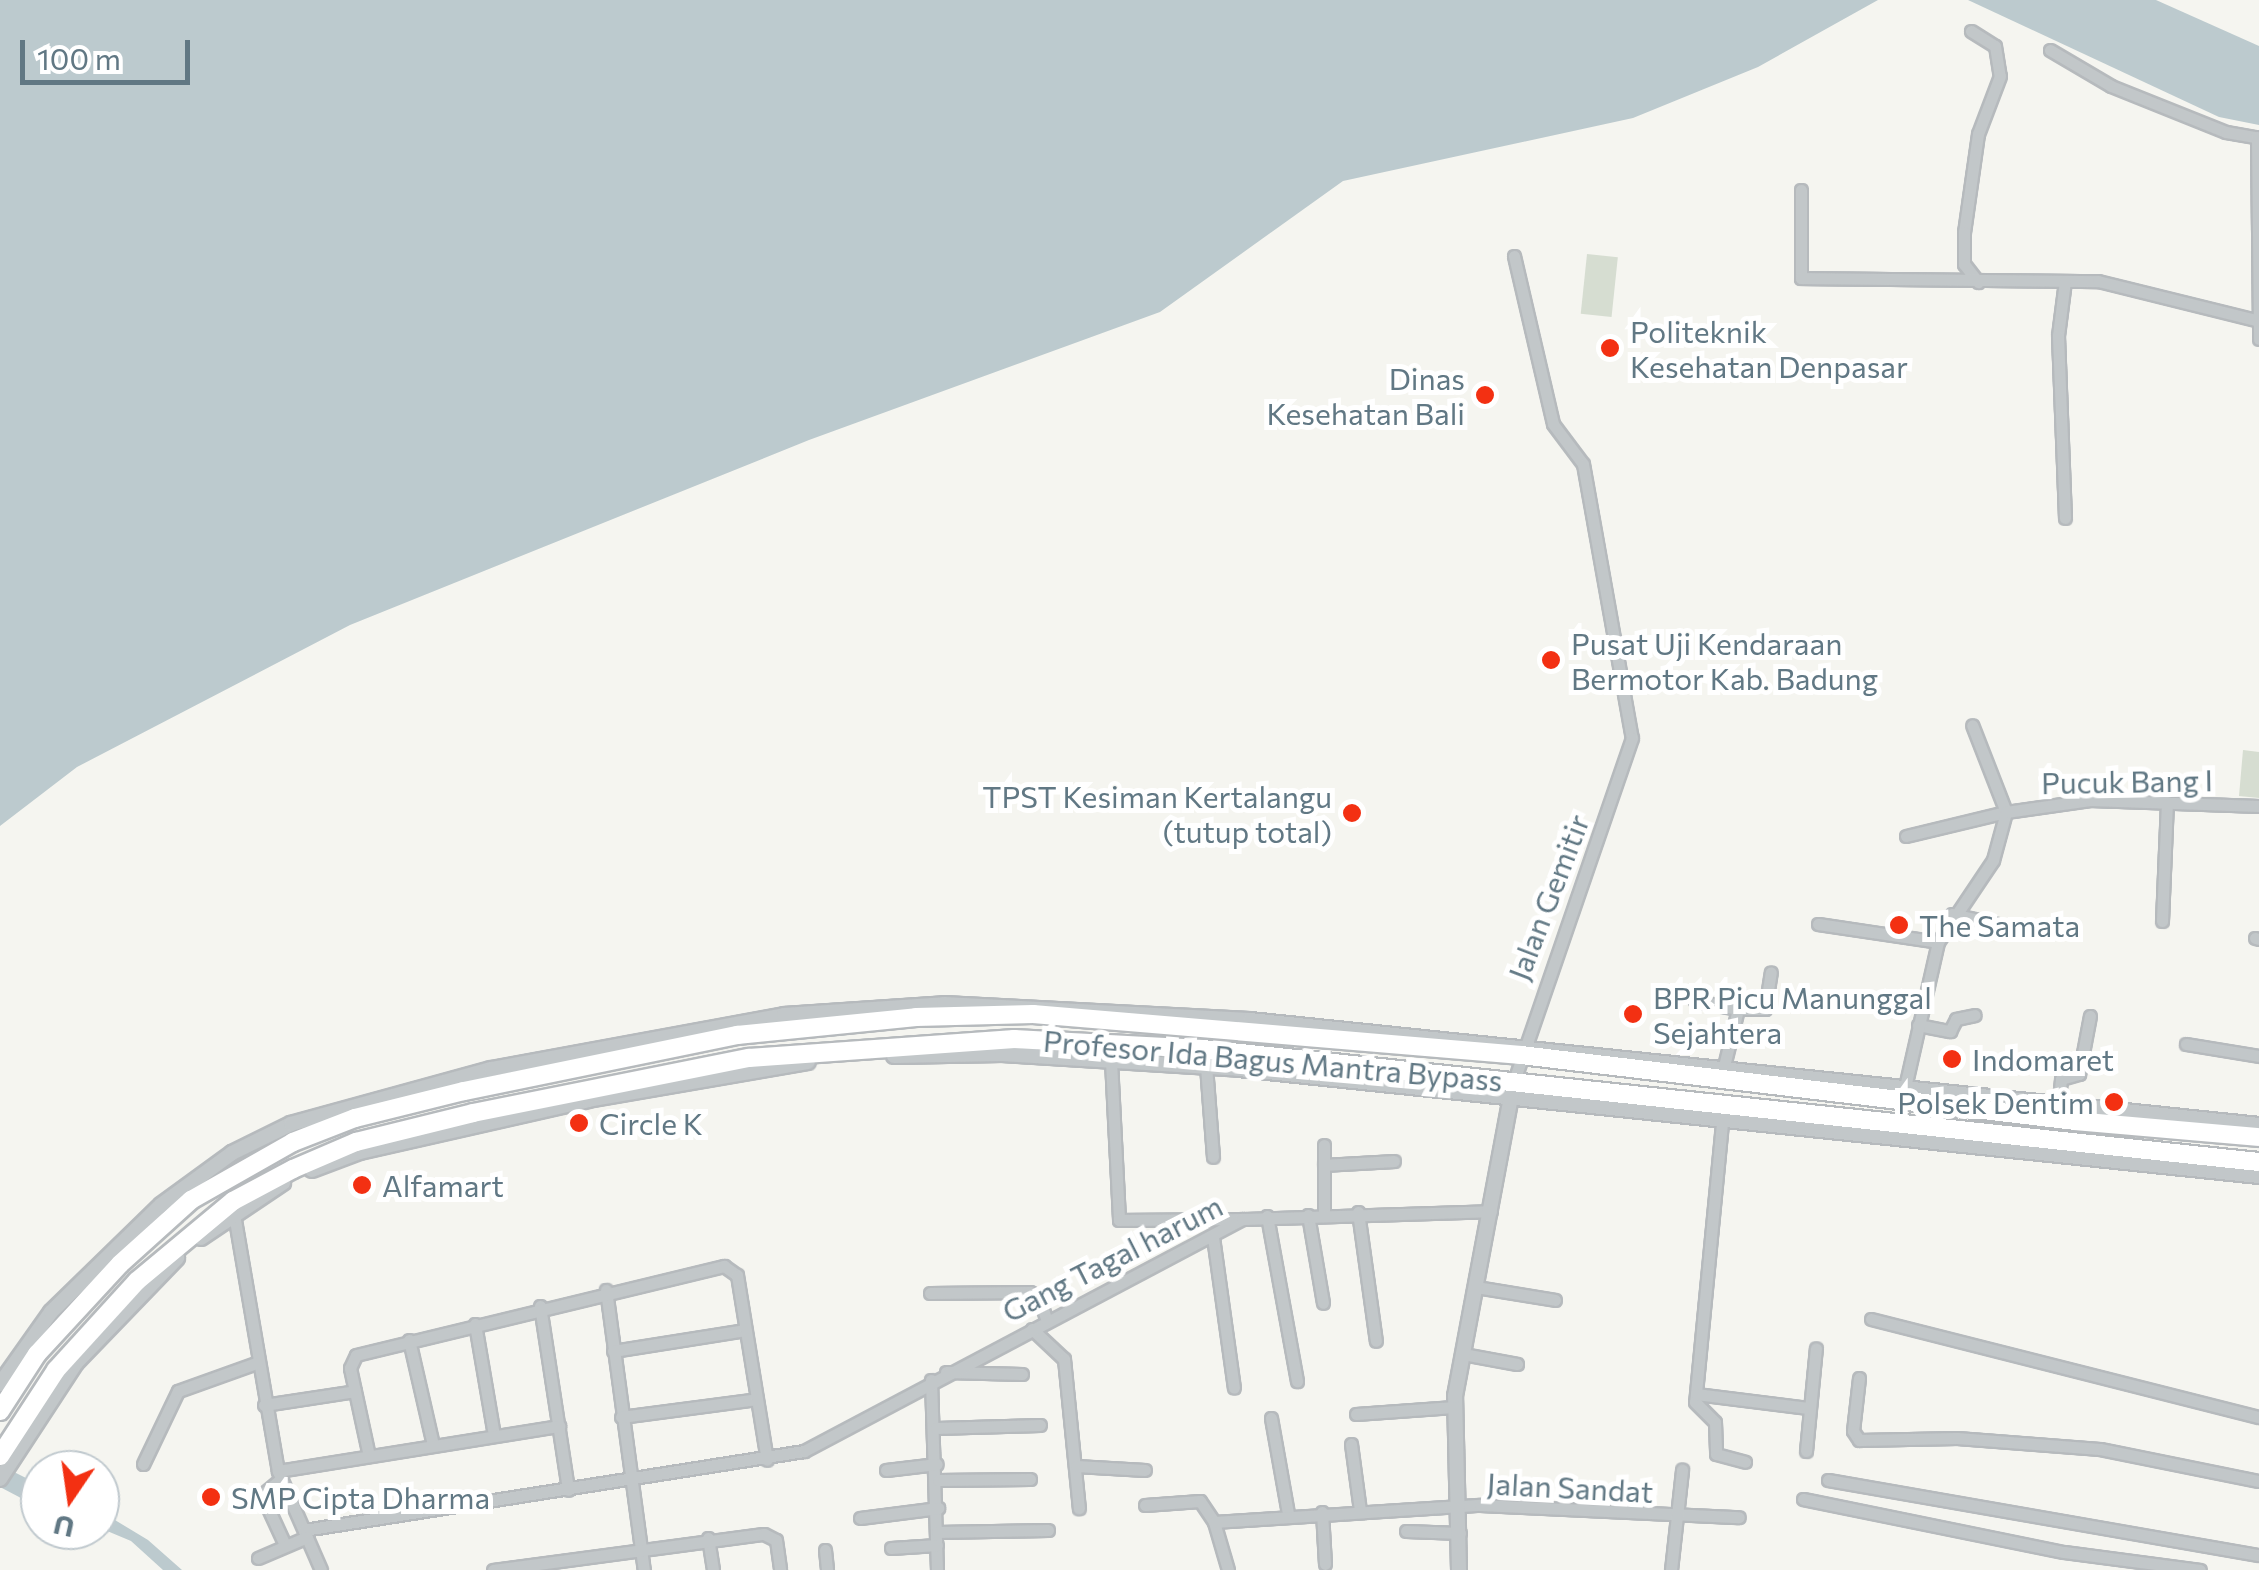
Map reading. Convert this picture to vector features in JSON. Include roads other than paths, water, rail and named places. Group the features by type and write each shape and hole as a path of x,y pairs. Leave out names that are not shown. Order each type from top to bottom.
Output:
{"highway":[{"name":"Profesor Ida Bagus Mantra Bypass","path":"0,1412 37,1354 118,1254 191,1200 293,1142 356,1118 493,1076 737,1035 1013,1014 1522,1050 2259,1137"},
{"name":"Profesor Ida Bagus Mantra Bypass","path":"7,1452 94,1324 233,1202 356,1142 748,1058 1050,1040 1912,1134 2259,1162"},
{"path":"1050,1040 1062,1057"},
{"path":"2163,1128 2165,1153"}],"street":[{"path":"1970,31 1996,46 2000,76 1978,134 1964,232 1964,264 1978,282"},
{"path":"2050,50 2111,86 2226,132 2258,137 2259,339"},
{"path":"1801,190 1799,277 2098,281 2256,320"},
{"name":"Jalan Gemitir","path":"1458,1570 1460,1533 1451,1507 1454,1407 1513,1089 1522,1050 1632,738 1583,464 1553,424 1514,256"},
{"path":"2064,281 2058,336 2064,518"},
{"path":"1906,836 2006,812 1972,725"},
{"path":"2162,921 2167,802"},
{"name":"Pucuk Bang I","path":"1903,1094 1938,942 1952,914 1993,860 2006,812 2053,803 2259,806"},
{"path":"1952,914 1997,924"},
{"path":"1818,924 1938,942"},
{"path":"1695,1002 1765,1009 1771,972"},
{"path":"1723,1070 1738,1009"},
{"path":"1918,1025 1950,1031 1956,1019 1975,1015"},
{"path":"2058,1108 2062,1078 2079,1074 2090,1016"},
{"path":"2186,1044 2259,1056"},
{"path":"1522,1050 1723,1070 1903,1094 2259,1124"},
{"path":"0,1478 7,1452 94,1342 178,1256 234,1214 322,1166 495,1115 828,1059 1062,1057 1513,1089 1722,1123 1912,1134 2259,1176"},
{"path":"1111,1060 1119,1220 1242,1219"},
{"path":"1206,1066 1214,1157"},
{"path":"1722,1123 1695,1402 1715,1422 1716,1454 1745,1462"},
{"path":"1324,1146 1324,1214"},
{"path":"1324,1164 1394,1161"},
{"name":"Gang Tagal harum","path":"258,1558 306,1534 784,1456 1046,1319 1213,1238 1242,1219 1358,1212 1491,1211"},
{"path":"1358,1212 1376,1341"},
{"path":"234,1214 256,1363 279,1475 321,1570"},
{"path":"1308,1215 1323,1303"},
{"path":"1267,1216 1297,1381"},
{"path":"1196,1219 1200,1244"},
{"path":"1213,1238 1234,1388"},
{"path":"0,1384 50,1312 118,1254"},
{"path":"369,1456 351,1360 409,1340 606,1290 731,1268 767,1460"},
{"path":"1476,1287 1554,1300"},
{"path":"606,1290 628,1483 644,1570"},
{"path":"930,1294 1030,1292 1046,1319"},
{"path":"540,1306 568,1490"},
{"path":"1871,1318 2259,1418"},
{"path":"475,1324 494,1436"},
{"path":"1032,1329 1064,1359 1080,1508"},
{"path":"613,1351 745,1330"},
{"path":"409,1340 433,1445"},
{"path":"1806,1451 1816,1348"},
{"path":"1463,1354 1517,1364"},
{"path":"143,1464 178,1391 256,1363"},
{"path":"945,1372 1022,1374"},
{"path":"1858,1378 1854,1431 1859,1440 1957,1438 2100,1449 2259,1481"},
{"path":"931,1380 938,1480 937,1570"},
{"path":"264,1405 354,1391"},
{"path":"1696,1394 1808,1408"},
{"path":"621,1417 757,1398"},
{"path":"1356,1414 1454,1407"},
{"path":"1271,1418 1288,1513"},
{"path":"936,1428 1040,1425"},
{"path":"285,1546 262,1495 279,1475 369,1456 558,1426"},
{"path":"1351,1444 1360,1511"},
{"path":"886,1470 937,1464"},
{"path":"1076,1466 1145,1470"},
{"path":"1671,1570 1682,1470"},
{"path":"938,1480 1030,1479"},
{"path":"1828,1480 2259,1556"},
{"path":"1146,1505 1196,1499 1214,1522 1228,1570"},
{"path":"1803,1499 2064,1552 2200,1570"},
{"name":"Jalan Sandat","path":"1214,1522 1288,1513 1451,1507 1677,1518 1739,1517"},
{"path":"860,1518 938,1508"},
{"path":"1322,1512 1325,1564"},
{"path":"891,1548 937,1538 1048,1530"},
{"path":"1406,1531 1460,1533"},
{"path":"492,1570 575,1564 641,1548 708,1538 774,1537 780,1570"},
{"path":"708,1538 713,1570"},
{"path":"825,1550 827,1570"}],"place":[{"name":"Politeknik Kesehatan Denpasar","path":"1610,348"},
{"name":"Dinas Kesehatan Bali","path":"1485,395"},
{"name":"Pusat Uji Kendaraan Bermotor Kab. Badung","path":"1551,660"},
{"name":"TPST Kesiman Kertalangu (tutup total)","path":"1352,813"},
{"name":"The Samata","path":"1899,925"},
{"name":"BPR Picu Manunggal Sejahtera","path":"1633,1014"},
{"name":"Indomaret","path":"1952,1059"},
{"name":"Polsek Dentim","path":"2114,1102"},
{"name":"Circle K","path":"579,1123"},
{"name":"Alfamart","path":"362,1185"},
{"name":"SMP Cipta Dharma","path":"211,1497"}]}
